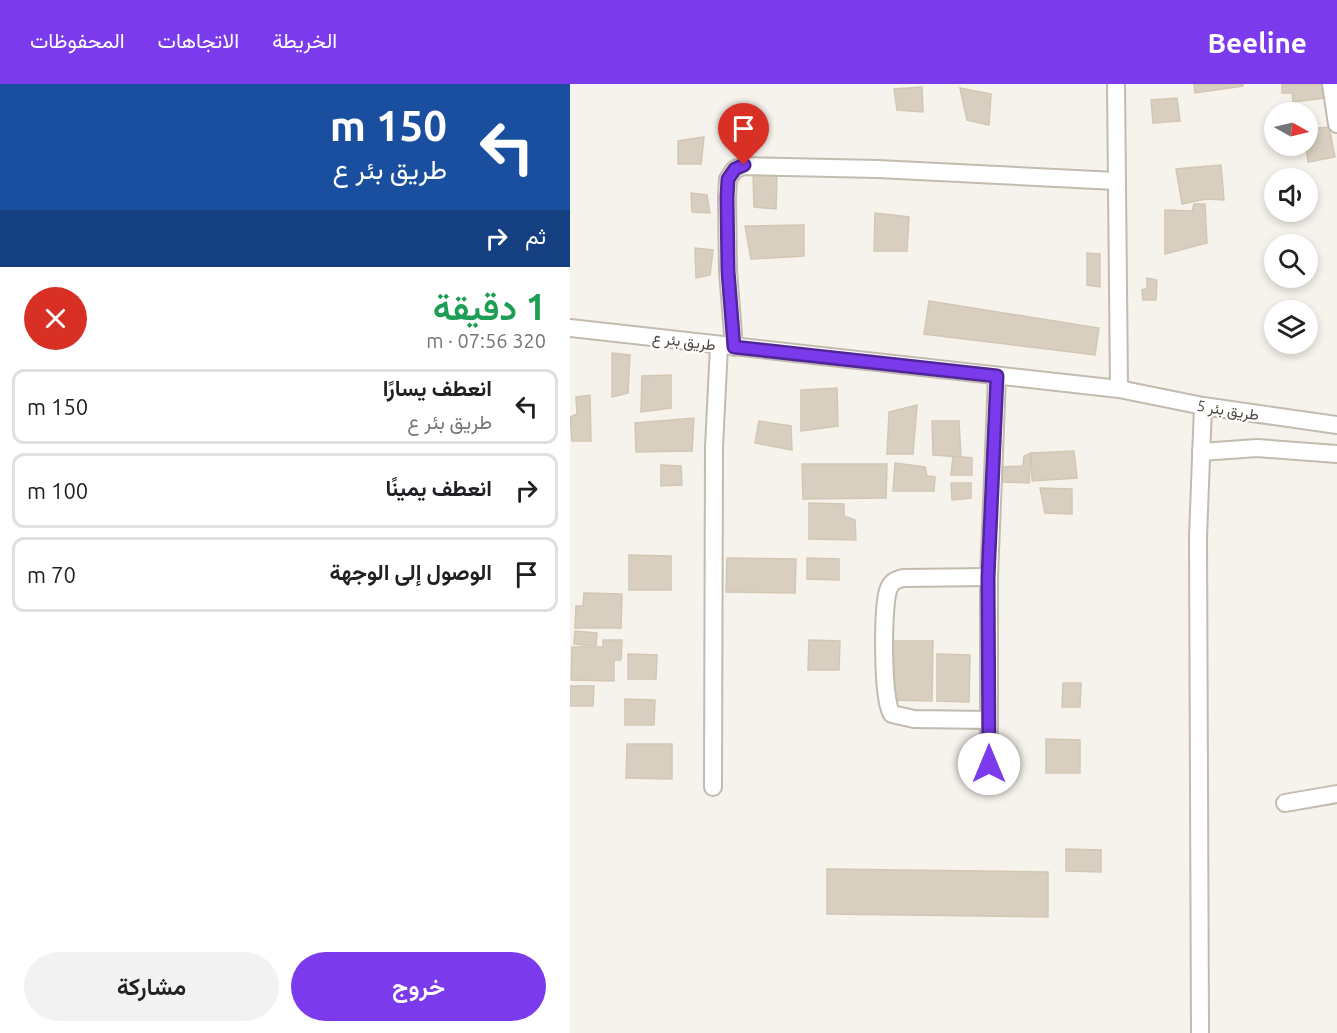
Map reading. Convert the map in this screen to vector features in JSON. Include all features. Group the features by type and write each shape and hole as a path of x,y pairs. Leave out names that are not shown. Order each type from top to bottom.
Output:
{"street":[{"path":"1116,84 1119,389"},
{"path":"1333,93 1337,124"},
{"path":"713,787 714,447 726,347 728,179 735,169 744,165 1116,181"},
{"name":"طريق بئر ع","path":"570,328 1119,389"},
{"path":"989,764 988,577 997,376"},
{"name":"طريق بئر 5","path":"1119,389 1203,406 1337,425"},
{"path":"1200,1033 1198,537 1203,406"},
{"path":"1201,452 1257,448 1337,454"},
{"path":"988,577 903,578 893,581 888,590 886,603 885,662 886,702 892,714 914,719 989,720"},
{"path":"1285,803 1337,794"}],"building":[{"path":"1194,84 1243,84 1243,86 1195,93"},
{"path":"1282,84 1325,84 1326,98 1293,102 1292,93 1282,93"},
{"path":"922,87 923,112 897,110 894,89"},
{"path":"960,88 991,94 989,125 967,120"},
{"path":"1177,98 1180,121 1153,123 1151,100"},
{"path":"1329,127 1335,157 1308,162 1307,156 1318,156 1318,128"},
{"path":"704,137 701,164 678,164 678,141"},
{"path":"1221,165 1224,200 1206,199 1182,204 1176,169"},
{"path":"753,172 777,173 776,209 754,207"},
{"path":"691,193 707,195 710,213 692,212"},
{"path":"1194,204 1205,204 1207,243 1165,254 1165,210 1192,211"},
{"path":"875,213 909,217 907,251 874,251"},
{"path":"804,225 804,256 751,259 745,226"},
{"path":"695,248 713,250 710,275 696,278"},
{"path":"1087,253 1100,254 1100,287 1087,285"},
{"path":"1147,278 1157,280 1156,300 1143,300 1142,290 1147,288"},
{"path":"929,301 1099,328 1095,355 924,334"},
{"path":"612,353 630,355 628,393 612,397"},
{"path":"671,375 671,408 641,412 642,376"},
{"path":"837,388 838,426 801,431 801,390"},
{"path":"590,395 591,441 572,441 570,417 577,414 576,397"},
{"path":"917,405 913,454 887,454 889,412"},
{"path":"694,418 692,451 636,452 635,423"},
{"path":"759,421 791,426 792,450 755,443"},
{"path":"932,421 959,421 961,457 933,455"},
{"path":"1074,451 1077,478 1032,481 1031,453"},
{"path":"1031,453 1029,483 1001,482 1000,467 1023,466 1024,456"},
{"path":"953,456 972,458 972,475 951,475"},
{"path":"895,463 925,467 927,476 935,477 934,491 893,491"},
{"path":"802,464 887,464 886,498 803,499"},
{"path":"661,465 681,466 682,485 661,486"},
{"path":"951,483 971,483 971,498 952,500"},
{"path":"1040,488 1072,489 1072,514 1045,513"},
{"path":"809,503 844,504 844,516 855,520 856,540 809,539"},
{"path":"629,555 671,556 671,590 629,590"},
{"path":"727,558 796,559 795,593 726,592"},
{"path":"807,558 839,559 839,580 807,579"},
{"path":"584,593 622,594 621,628 575,628 576,606 583,606"},
{"path":"575,631 597,633 596,646 574,644"},
{"path":"603,640 622,640 621,660 614,660 614,681 571,680 572,647 603,647"},
{"path":"809,640 840,641 839,670 808,670"},
{"path":"892,641 933,641 932,701 891,700"},
{"path":"628,654 657,655 656,679 628,679"},
{"path":"937,654 970,655 969,702 937,701"},
{"path":"1063,683 1081,683 1080,707 1062,707"},
{"path":"570,686 594,686 593,706 570,706"},
{"path":"625,699 655,700 654,725 625,725"},
{"path":"1046,739 1080,740 1080,773 1046,773"},
{"path":"627,744 672,744 672,779 626,778"},
{"path":"1066,849 1101,850 1101,872 1066,871"},
{"path":"827,869 1048,872 1048,917 827,914"}],"route":[{"path":"744,165 735,169 728,179 727,197 728,271 734,347 997,376 988,577 989,764"}]}
